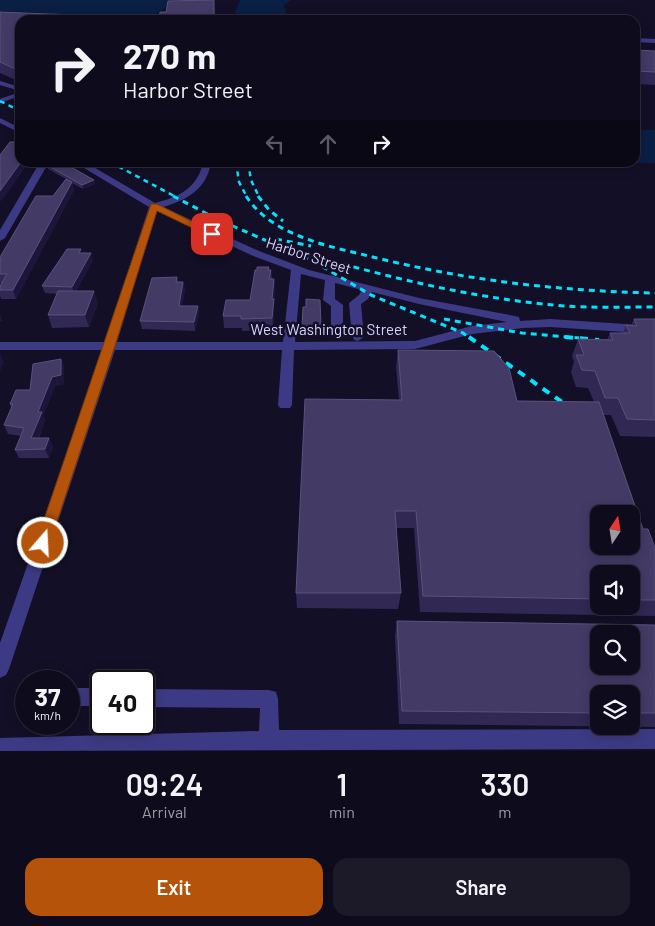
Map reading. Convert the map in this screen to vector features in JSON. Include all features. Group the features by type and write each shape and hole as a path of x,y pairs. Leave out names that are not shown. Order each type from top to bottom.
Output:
{"street":[{"path":"640,40 655,41"},
{"path":"0,83 15,88"},
{"path":"0,101 15,96"},
{"path":"0,120 15,128"},
{"path":"0,238 42,167"},
{"name":"Harbor Street","path":"87,167 154,206 255,253 296,269 368,289 463,310 516,320 550,323"},
{"path":"0,669 110,346 154,206 176,201 191,192 202,181 206,167"},
{"path":"286,404 296,269"},
{"path":"330,279 328,300 337,305 337,330 357,330"},
{"path":"360,346 355,303 364,297 368,289"},
{"name":"West Washington Street","path":"0,346 360,346 415,344 498,326 550,323 655,330"},
{"path":"155,698 269,699 269,740"},
{"path":"0,748 132,748 269,740 655,739"}],"water":[{"path":"0,0 191,0 170,5 154,15 50,15 52,13 0,11"},
{"path":"240,0 291,0 284,5 286,13 289,15 237,15 235,12"},
{"path":"640,130 655,130 655,163 640,163"}],"building":[{"path":"214,0 214,15 160,15 160,12 166,12 168,1"},
{"path":"0,12 75,15 15,15 15,69 0,62"},
{"path":"640,50 655,51 655,72 640,71"},
{"path":"10,142 15,142 15,167 17,167 0,191 0,155"},
{"path":"50,167 71,167 94,180 82,185"},
{"path":"66,179 72,182 13,290 0,290 0,286 7,274 0,274 0,263 2,260 0,260 0,257 30,206 36,196 53,196"},
{"path":"67,249 81,249 79,253 91,253 72,287 42,286"},
{"path":"257,267 269,267 268,270 271,270 269,279 274,279 272,318 241,319 241,316 223,316 226,300 250,300"},
{"path":"177,277 176,282 183,282 179,306 198,306 194,322 140,321 152,278"},
{"path":"58,291 94,291 85,315 48,315"},
{"path":"306,299 320,300 321,326 302,326 303,307 306,307"},
{"path":"634,319 655,319 655,420 627,419 618,398 605,398 595,371 582,370 576,355 584,355 578,339 613,340 610,333 630,333 626,325 637,326"},
{"path":"398,350 494,351 509,368 517,401 599,402 635,505 590,505 590,555 640,555 640,520 643,529 648,529 655,548 655,600 640,600 640,565 590,565 590,599 423,596 416,511 395,511 401,593 296,593 305,399 402,400"},
{"path":"61,359 61,375 52,377 38,412 42,412 31,438 49,438 45,449 15,450 24,428 4,425 13,404 10,404 16,390 30,390 33,364"},
{"path":"397,621 655,625 655,713 640,713 640,685 590,685 590,713 402,711"}],"railway":[{"path":"0,101 15,108"},
{"path":"119,167 176,197"},
{"path":"237,167 239,182 247,197"},
{"path":"249,167 251,180 259,197"},
{"path":"173,196 221,221 311,260 371,295 463,333 470,338"},
{"path":"246,196 257,209 285,229 301,237 336,248 440,272 475,278 547,287 655,293"},
{"path":"258,196 269,210 283,221"},
{"path":"276,239 311,246"},
{"path":"311,255 436,287 532,303 564,306 655,307"},
{"path":"444,319 522,333 579,338"},
{"path":"469,337 562,402"},
{"path":"565,337 599,340"}],"route":[{"path":"43,543 110,346 154,206 212,234"}]}
